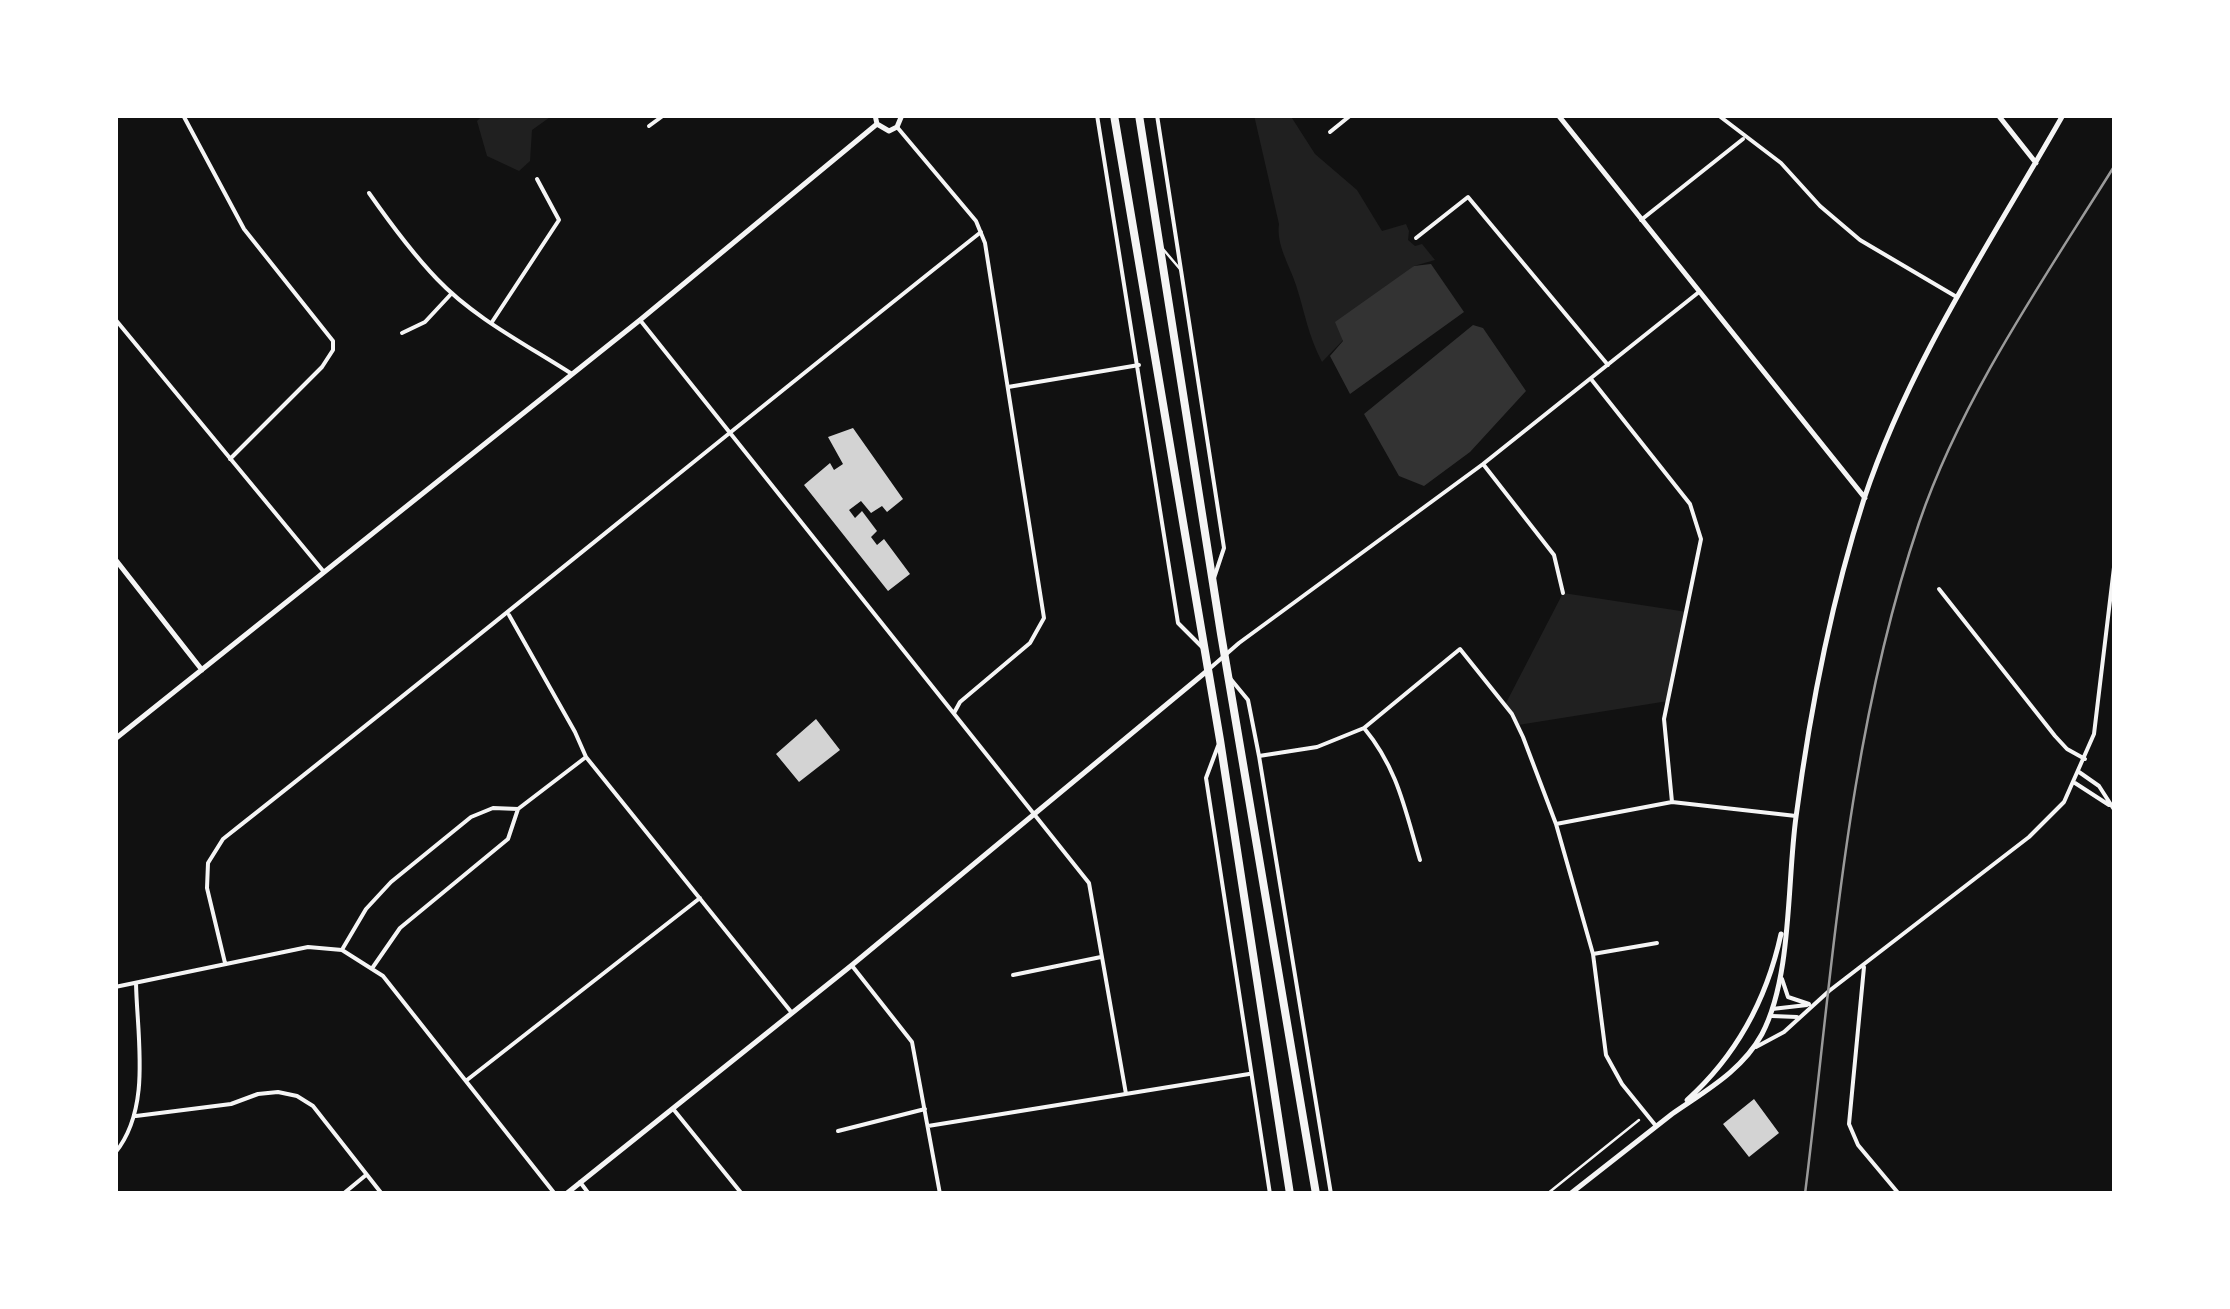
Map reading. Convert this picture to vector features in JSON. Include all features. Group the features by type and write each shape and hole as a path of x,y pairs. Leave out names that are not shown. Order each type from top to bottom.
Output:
{"highway":[{"path":"1114,115 1220,740 1290,1194"},
{"path":"1139,115 1316,1194"}],"street":[{"path":"182,115 244,229 333,341 333,350 322,367 230,458"},
{"path":"649,126 664,115"},
{"path":"875,115 877,124"},
{"path":"898,127 902,115"},
{"path":"1097,115 1178,622 1205,650"},
{"path":"1157,115 1224,548 1214,578"},
{"path":"1330,132 1351,115"},
{"path":"1558,115 1864,498"},
{"path":"1718,115 1781,162 1820,206 1860,240 1955,296"},
{"path":"1998,115 2036,163"},
{"path":"1749,1053 1771,1012 1780,970 1796,816 1835,594 1864,498 1884,442 1955,296 2063,115"},
{"path":"877,124 889,130 898,127"},
{"path":"115,739 640,320 877,124"},
{"path":"898,127 981,232 1044,618 1030,643 960,702 954,713"},
{"path":"1642,220 1744,138"},
{"path":"492,322 560,220 537,178"},
{"path":"370,193 393,227 452,292 572,374"},
{"path":"1416,238 1468,197 1608,365"},
{"path":"225,963 207,888 208,863 223,839 508,615 729,432 981,232"},
{"path":"402,333 424,322 452,292"},
{"path":"566,1194 852,965 1225,655 1483,464 1700,292"},
{"path":"115,319 324,572"},
{"path":"640,320 1088,883 1126,1094"},
{"path":"1008,387 1138,365"},
{"path":"1591,378 1690,504 1701,539 1664,720 1672,802"},
{"path":"1483,464 1554,555 1563,593"},
{"path":"115,559 202,670"},
{"path":"1771,1012 1818,1000 2029,837 2064,802 2085,759 2096,723 2115,559"},
{"path":"1939,590 2055,736 2067,749 2085,759"},
{"path":"508,615 576,732 586,757 792,1013"},
{"path":"2106,646 2115,647"},
{"path":"1260,756 1317,747 1364,728 1460,649 1512,714 1556,824 1593,954 1606,1054 1622,1084 1656,1126"},
{"path":"1229,677 1248,700 1260,756 1331,1194"},
{"path":"1364,728 1396,776 1420,860"},
{"path":"1220,740 1206,778 1270,1194"},
{"path":"373,967 400,928 508,838 518,809 586,757"},
{"path":"2079,772 2099,786 2115,812"},
{"path":"2073,783 2095,794 2115,812"},
{"path":"1556,824 1672,802 1796,816"},
{"path":"342,950 366,909 391,882 472,816 494,808 518,809"},
{"path":"467,1080 700,898"},
{"path":"1672,1114 1725,1059 1756,1009 1786,911"},
{"path":"1593,954 1657,943"},
{"path":"115,988 308,946 342,950 373,967 555,1194"},
{"path":"1013,975 1101,957"},
{"path":"852,965 912,1042 940,1194"},
{"path":"1864,967 1849,1124 1858,1145 1899,1194"},
{"path":"1780,970 1786,995 1796,1002 1810,1004"},
{"path":"115,1153 136,1116 136,983"},
{"path":"1570,1194 1725,1077 1749,1053 1784,1032 1818,1000"},
{"path":"1756,1009 1782,1018 1802,1016"},
{"path":"928,1126 1250,1074"},
{"path":"136,1116 230,1104 258,1094 278,1092 297,1096 313,1106 382,1194"},
{"path":"674,1110 742,1194"},
{"path":"838,1131 925,1110"},
{"path":"343,1194 367,1174"},
{"path":"580,1182 589,1194"}],"lane":[{"path":"1162,248 1181,271"}],"path":[{"path":"1547,1194 1647,1114"}],"shaded area":[{"path":"483,115 553,115 532,130 530,161 519,171 487,156 477,121"},
{"path":"1254,115 1290,115 1315,154 1357,190 1382,231 1406,224 1408,240 1415,246 1422,244 1435,260 1414,266 1322,362 1281,248"},
{"path":"1431,264 1464,312 1350,394 1330,356 1343,341 1335,322 1414,266"},
{"path":"1473,325 1483,328 1526,391 1470,452 1424,486 1399,476 1364,414"},
{"path":"1563,593 1687,612 1668,701 1518,725 1505,705"}],"building":[{"path":"853,428 903,499 887,512 882,506 871,513 861,501 849,510 855,518 862,511 877,531 871,537 877,545 884,539 910,574 888,591 804,485 830,463 834,470 843,464 828,437"},
{"path":"816,719 840,750 799,782 776,754"},
{"path":"1754,1099 1779,1133 1749,1157 1723,1124"}],"railway":[{"path":"1805,1194 1845,855 1874,687 1894,605 1919,523 1958,429 2033,295 2115,165"}]}
